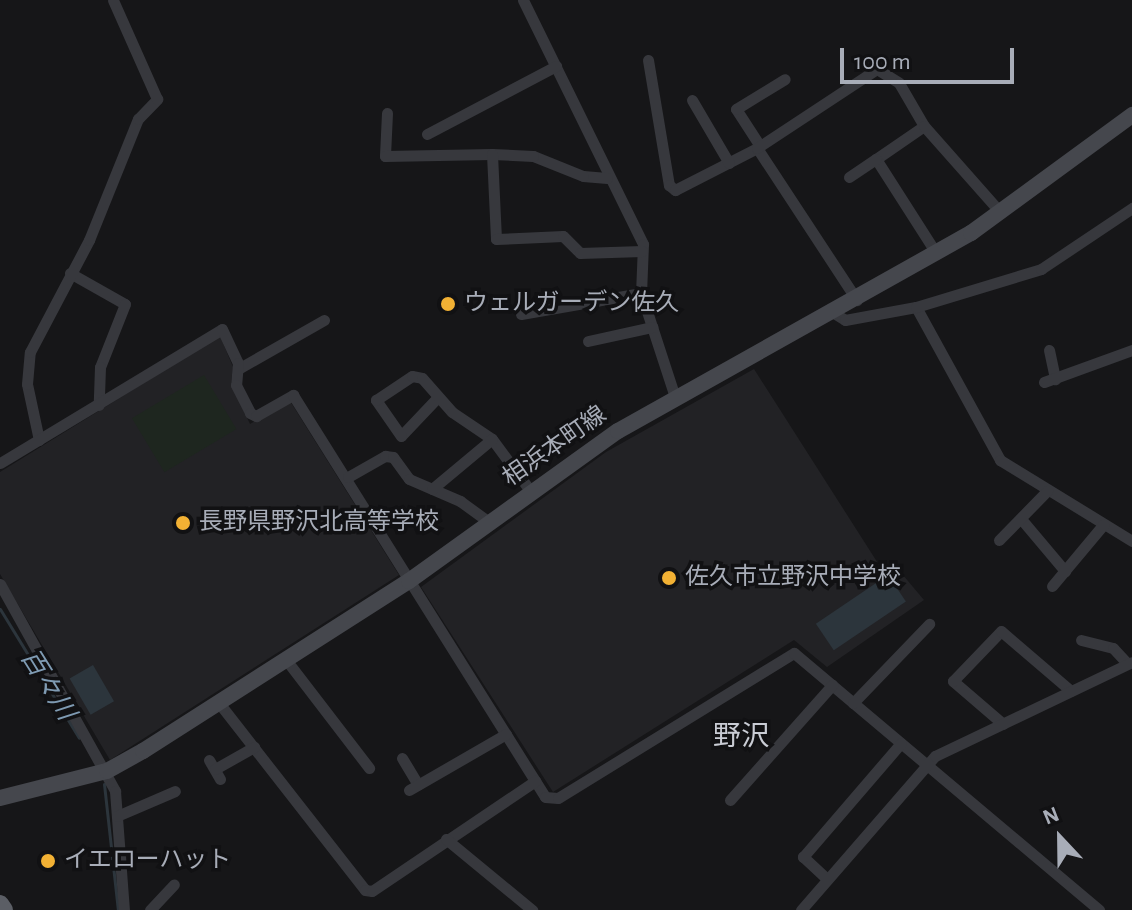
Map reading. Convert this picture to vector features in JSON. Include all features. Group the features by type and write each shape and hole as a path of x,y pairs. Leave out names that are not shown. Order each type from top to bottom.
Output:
{"highway":[{"path":"0,904 4,910"}],"main road":[{"name":"相浜本町線","path":"0,798 107,771 287,661 409,581 675,397 834,313 1001,213 1132,115"}],"street":[{"path":"39,440 27,384 30,352 89,240 138,119 157,99 113,0"},
{"path":"523,0 642,251 641,293 675,397"},
{"path":"648,60 669,185 675,190 758,147 877,69 899,83 924,126 1001,213"},
{"path":"427,134 556,66"},
{"path":"785,79 736,109 857,300"},
{"path":"692,100 729,163"},
{"path":"387,113 385,156 533,156 583,176 607,178"},
{"path":"849,177 924,126"},
{"path":"492,154 496,239 563,236 580,253 642,251"},
{"path":"876,159 936,253"},
{"path":"834,313 845,320 916,307 1041,269 1132,208"},
{"path":"70,273 125,304 100,367 99,405"},
{"path":"521,314 641,293"},
{"path":"916,307 990,448 1047,491 1132,541"},
{"path":"238,369 324,320"},
{"path":"588,341 652,327"},
{"path":"0,463 222,329 238,369 236,385 250,413 256,416 293,395 348,477 409,581 545,797 558,798 794,653 1099,910"},
{"path":"1049,350 1050,380 1132,350"},
{"path":"437,398 401,436 376,400 412,376 422,378 437,398 492,439 532,493"},
{"path":"432,489 492,439"},
{"path":"348,477 385,456 393,457 409,479 460,501 490,523"},
{"path":"999,540 1022,520 1047,491"},
{"path":"1022,520 1065,571"},
{"path":"1052,586 1103,525"},
{"path":"0,584 107,771 117,816 124,910"},
{"path":"853,703 929,624"},
{"path":"1003,724 953,681 1001,631 1071,691"},
{"path":"801,910 926,764 1129,662 1113,648 1081,640"},
{"path":"287,661 369,768"},
{"path":"730,800 832,685"},
{"path":"219,703 365,890 372,891 535,781"},
{"path":"402,758 413,787 506,734"},
{"path":"827,879 803,857 901,743"},
{"path":"215,769 254,747"},
{"path":"117,816 175,791"},
{"path":"446,839 532,910"},
{"path":"150,910 174,884"}],"shaded area":[{"name":"長野県野沢北高等学校","path":"220,336 233,367 231,383 250,424 290,401 399,575 110,760 0,574 0,472"},
{"name":"佐久市立野沢中学校","path":"754,369 881,568 892,562 924,600 827,667 794,640 553,792 421,587 606,452"},
{"path":"204,375 236,429 164,472 132,418"},
{"path":"888,575 906,602 834,650 816,624"},
{"path":"93,665 114,701 91,715 70,678"}],"waterway":[{"name":"百々川","path":"0,609 79,738"},
{"path":"104,784 118,910"}],"place":[{"name":"ウェルガーデン佐久","path":"448,304"},
{"name":"長野県野沢北高等学校","path":"183,523"},
{"name":"佐久市立野沢中学校","path":"669,578"},
{"name":"イエローハット","path":"48,861"}],"district":[{"name":"野沢","path":"741,737"}]}
